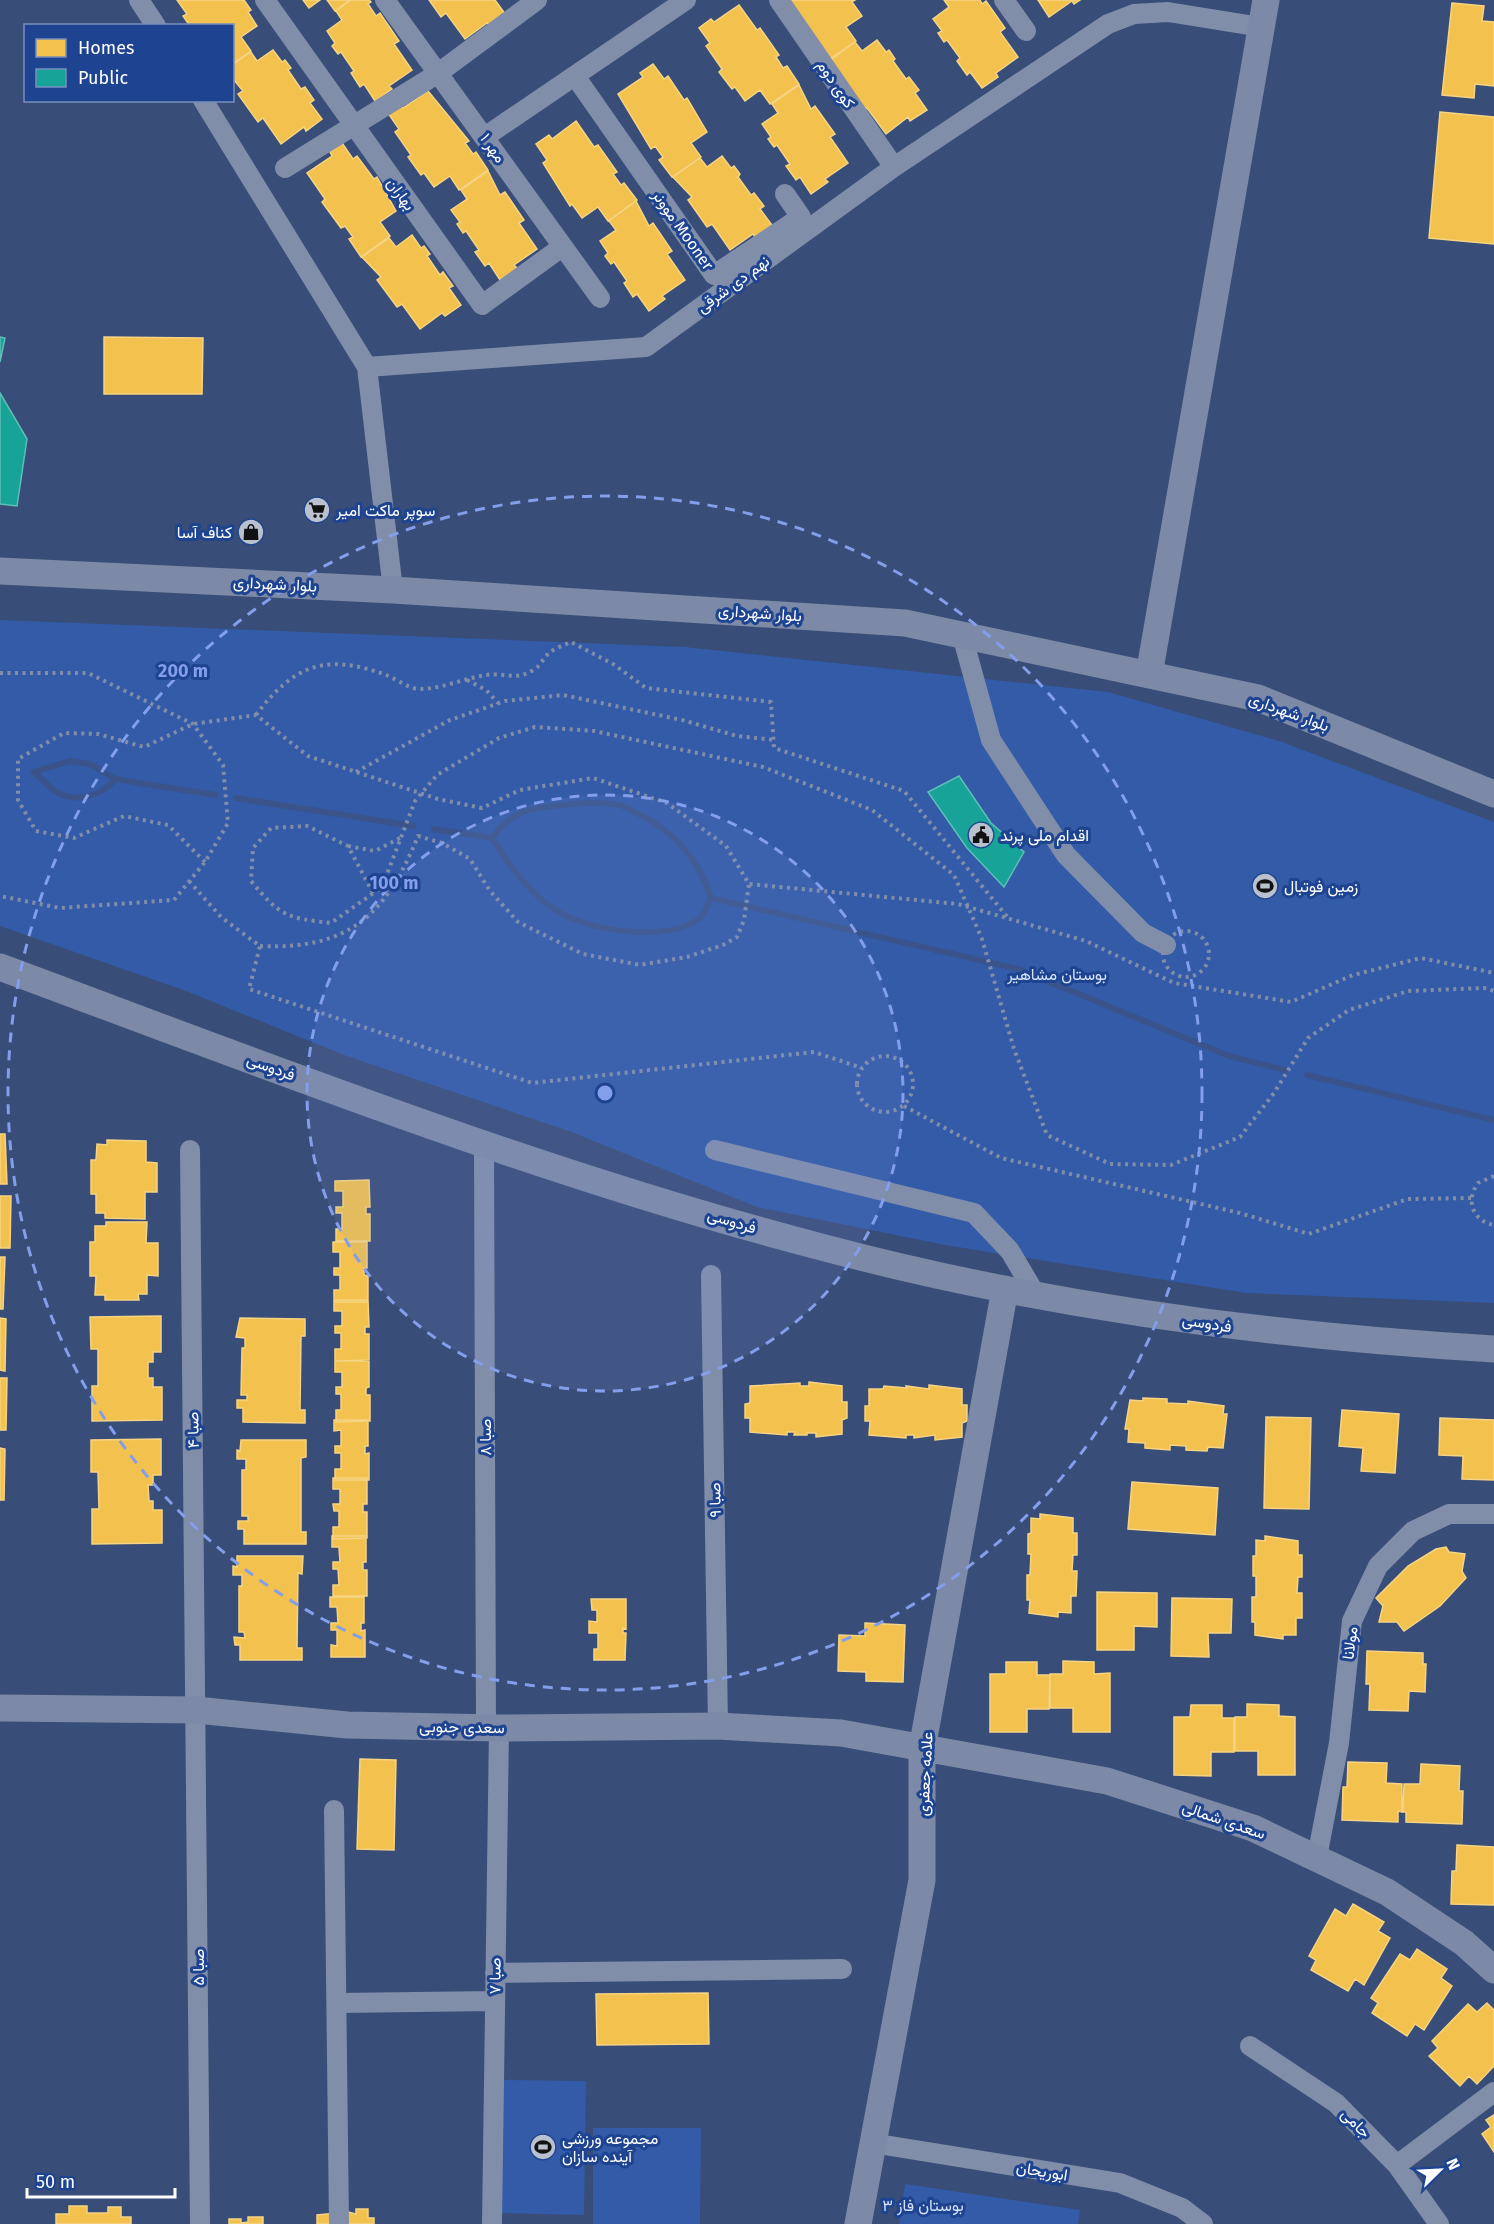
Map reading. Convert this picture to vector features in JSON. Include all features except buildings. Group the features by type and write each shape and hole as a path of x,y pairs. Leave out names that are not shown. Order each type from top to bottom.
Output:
{"street":[{"path":"140,0 155,24"},
{"name":"بهاران","path":"265,0 351,125 482,305 562,247"},
{"name":"مهر ۱","path":"385,0 437,74 486,136 600,298"},
{"path":"285,168 351,125 437,74 537,0"},
{"path":"486,136 686,0"},
{"name":"کوی دوم","path":"779,0 894,167"},
{"path":"1004,0 1026,31"},
{"path":"1149,675 1266,0"},
{"name":"نهم دی شرقی","path":"367,366 646,347 894,167 1108,24 1134,14 1168,12 1261,27"},
{"name":"موونر Mooner","path":"575,76 714,275 801,217 785,194"},
{"path":"204,102 367,366 393,590"},
{"name":"بلوار شهرداری","path":"0,571 393,590 905,623 1258,698 1494,794"},
{"path":"962,635 991,740 1053,836 1066,855 1121,912 1143,933 1166,945"},
{"name":"فردوسی","path":"0,968 484,1146 825,1248 1005,1289 1229,1327 1382,1342 1494,1348"},
{"name":"صبا ۸","path":"484,1146 492,1728"},
{"name":"صبا ۴","path":"190,1150 196,1710"},
{"path":"715,1150 974,1213 1010,1251 1036,1295"},
{"name":"صبا ۹","path":"711,1275 718,1726"},
{"name":"علامه جعفری","path":"858,2224 922,1880 922,1749 1005,1289"},
{"name":"مولانا","path":"1317,1857 1339,1743 1352,1621 1378,1566 1413,1531 1449,1514 1494,1514"},
{"name":"سعدی جنوبی","path":"0,1708 196,1710 347,1725 492,1728 718,1726 841,1733 922,1749"},
{"name":"صبا ۵","path":"196,1710 200,2224"},
{"name":"صبا ۷","path":"492,1728 495,1973 492,2224"},
{"name":"سعدی شمالی","path":"922,1749 1107,1781 1253,1828 1387,1892 1464,1942 1494,1970"},
{"path":"334,1810 339,2224"},
{"path":"495,1973 842,1969"},
{"path":"337,2003 495,2001"},
{"name":"جامی","path":"1250,2046 1336,2103 1397,2165 1439,2224"},
{"path":"1397,2165 1494,2092"},
{"name":"ابوریحان","path":"872,2143 1120,2183 1182,2208 1203,2224"}],"path":[{"path":"205,862 168,825 124,816 74,838 36,831 18,800 18,759 64,733 98,734 144,747 193,724 256,715 271,695 292,679 320,664 348,664 371,670 416,690 487,675 518,677 536,669 549,653 571,642 613,664 646,688 771,702 774,748 904,791 1009,919"},
{"path":"0,673 88,673 193,724 223,765 228,823 205,862 174,900 60,909 0,896"},
{"path":"466,680 486,690 498,703"},
{"path":"355,773 442,724 498,703 563,695 682,720 737,736 775,740"},
{"path":"189,881 221,917 260,946 284,947 309,943 350,930 373,914 390,894 408,862 418,836 442,843 470,859 490,891 518,922 583,954 640,964 687,957 723,945 737,937 744,920 749,884 726,846 667,803 593,778 520,790 482,808 422,794 308,756 256,715"},
{"path":"402,837 375,851 348,846 307,826 271,828 252,848 251,881 272,907 297,919 331,923 382,887 402,837 415,801 447,768 499,738 535,727 594,731 763,767 872,810 954,875 982,939 1014,1049 1047,1135 1110,1164 1171,1165 1240,1137 1274,1093 1308,1038 1349,1010 1408,991 1484,988 1494,991"},
{"path":"348,846 373,893"},
{"path":"749,884 968,907 1086,941 1169,980 1291,1002 1353,975 1421,958 1494,973"},
{"path":"1169,980 1189,977 1203,971 1209,957 1205,941 1200,936 1186,931 1173,936 1166,945 1165,962 1174,974 1181,977"},
{"path":"260,946 249,989 532,1083 814,1052 862,1068"},
{"path":"877,1057 896,1058 904,1063 910,1071 913,1089 904,1106 887,1113 870,1108 863,1102 857,1085 862,1068 877,1057"},
{"path":"904,1106 1001,1158 1240,1213 1309,1234 1408,1199 1471,1198"},
{"path":"1494,1176 1478,1183 1471,1198 1471,1205 1479,1219 1494,1225"}],"green space":[{"name":"بوستان مشاهیر","path":"0,620 685,647 1108,692 1279,741 1494,822 1494,1303 1246,1293 945,1245 757,1207 569,1131 344,1055 186,991 0,926"},
{"name":"مجموعه ورزشی آینده سازان","path":"502,2080 586,2081 584,2215 500,2213"},
{"path":"593,2128 701,2128 700,2224 593,2224"},
{"name":"بوستان فاز ۳","path":"905,2184 1080,2210 1078,2224 899,2224"}],"waterway":[{"path":"34,772 70,761 90,764 115,779 215,795"},
{"path":"34,772 55,791 71,797 96,794 115,779"},
{"path":"236,798 413,826"},
{"path":"492,838 507,821 531,809 583,803 621,806 651,821 684,848 700,871 711,898"},
{"path":"434,829 492,838 511,866 542,900 565,915 604,928 647,932 667,931 685,926 700,918 711,898 1018,969 1229,1056 1285,1070"},
{"path":"1307,1075 1494,1120"}],"place":[{"name":"سوپر ماکت امیر","path":"317,510"},
{"name":"کناف آسا","path":"251,532"},
{"name":"اقدام ملی پرند","path":"981,835"},
{"name":"زمین فوتبال","path":"1265,886"},
{"name":"مجموعه ورزشی آینده سازان","path":"543,2147"}]}
